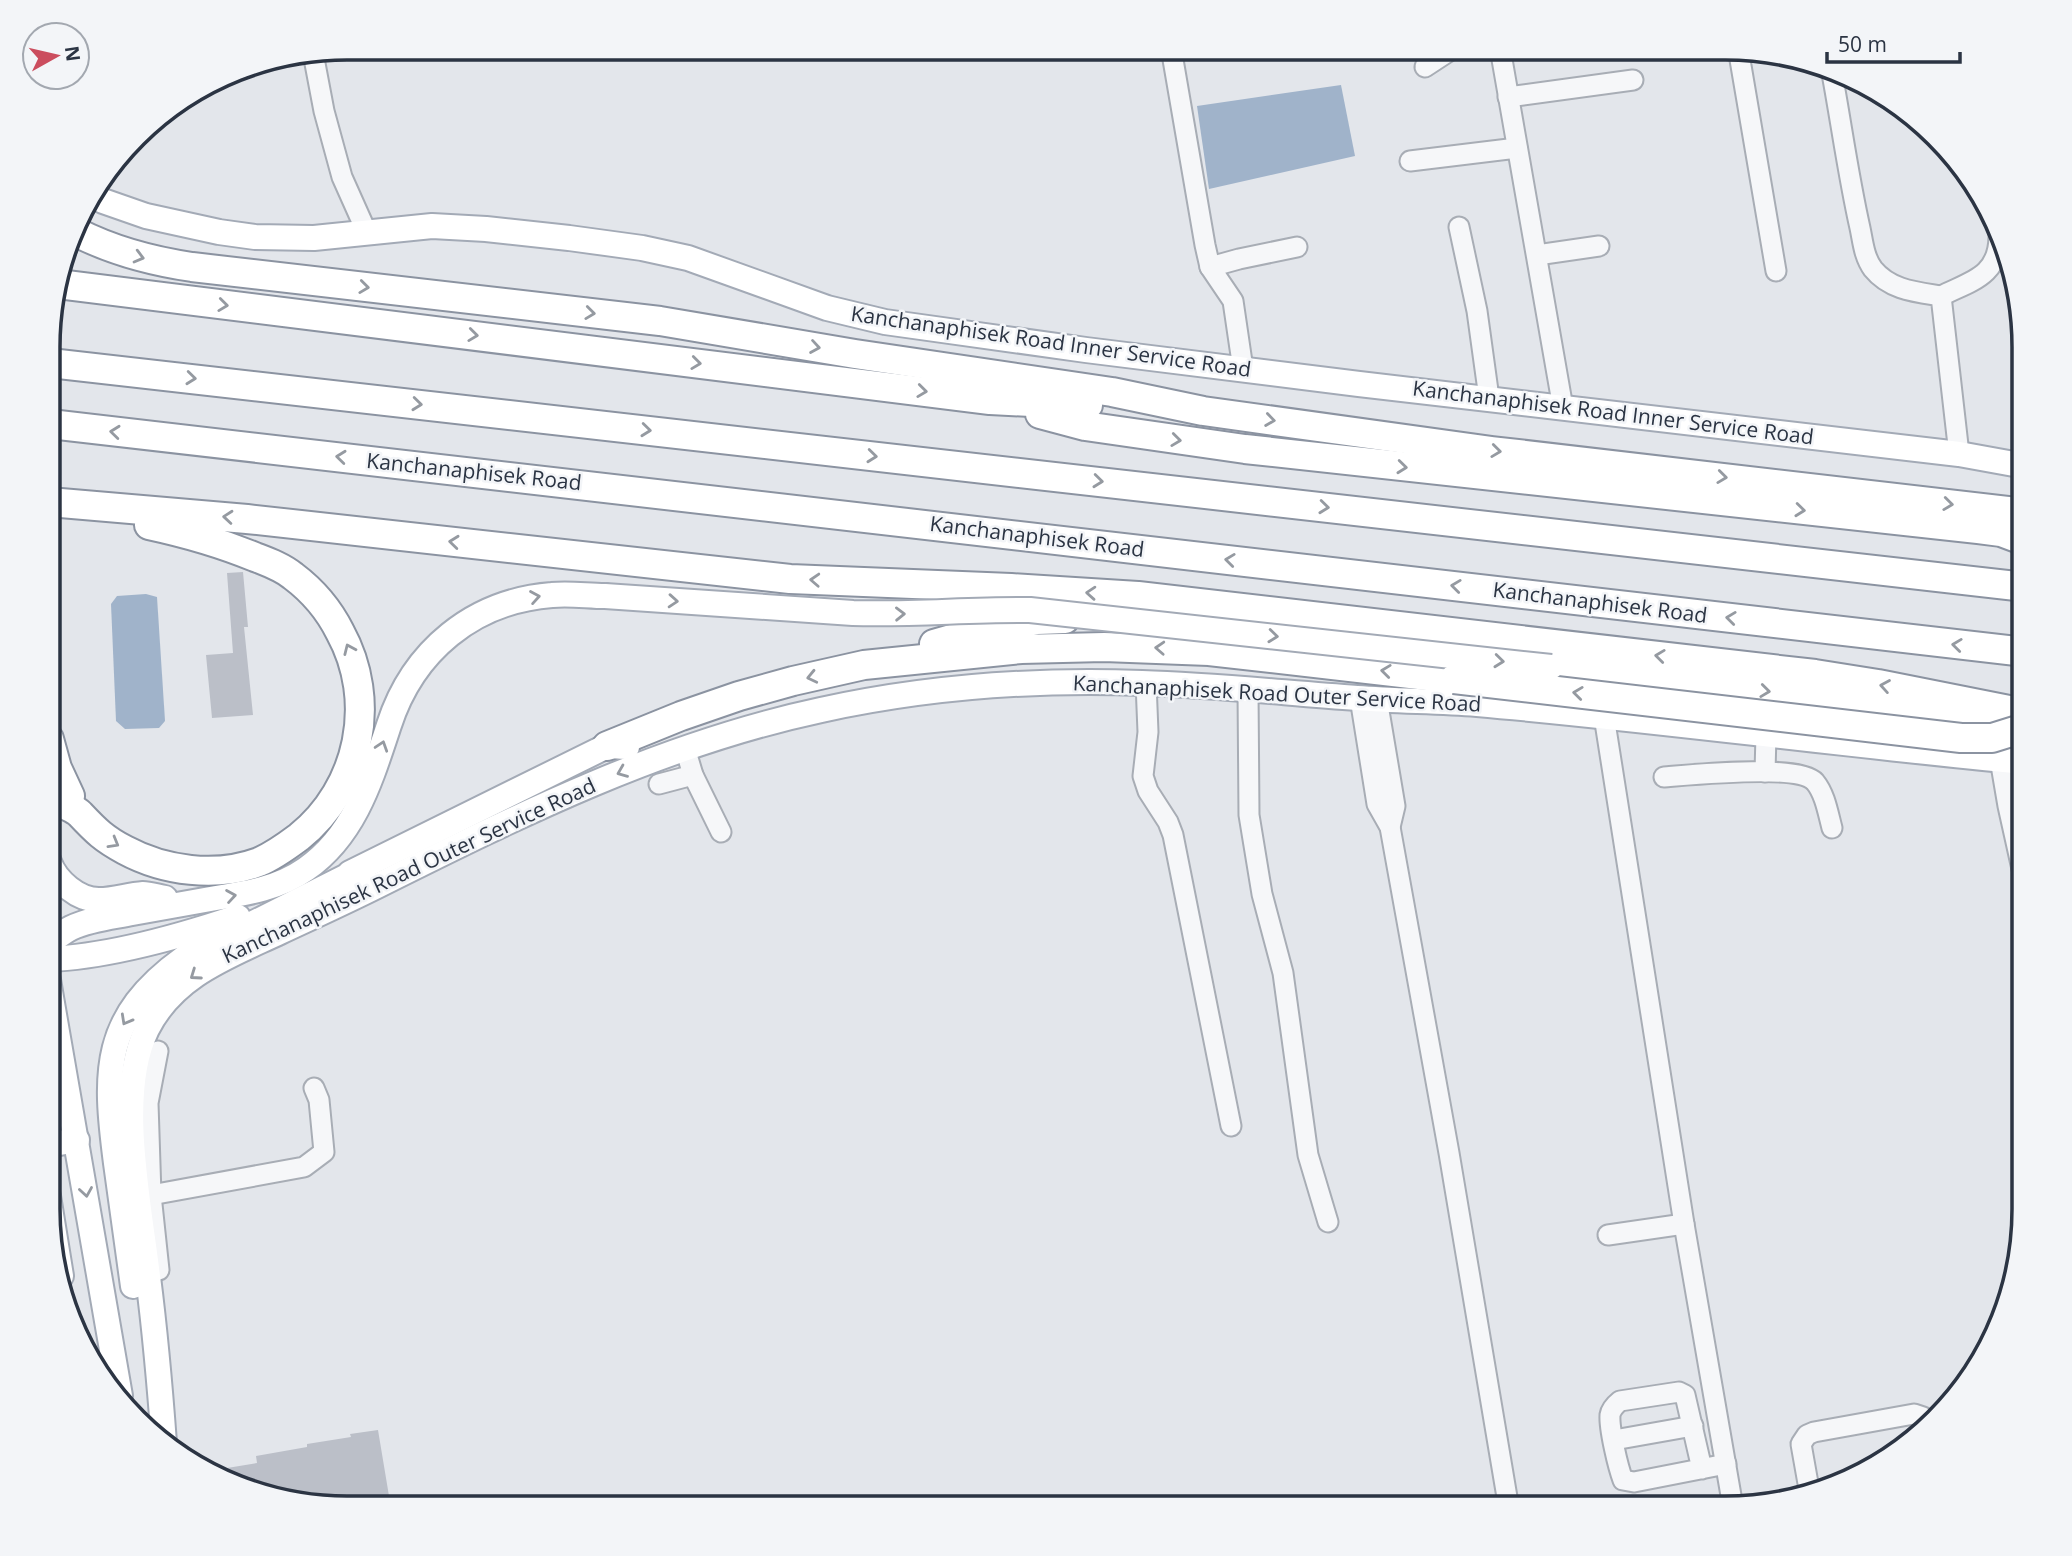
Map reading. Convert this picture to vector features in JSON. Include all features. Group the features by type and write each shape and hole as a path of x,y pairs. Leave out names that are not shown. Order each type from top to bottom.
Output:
{"highway":[{"path":"82,235 109,247 159,262 660,321 843,352 1112,392 1203,411 1492,451 2012,511"},
{"path":"66,285 990,400 1203,411"},
{"path":"60,364 2012,586"},
{"path":"990,400 1085,426 1139,435 1245,449 1978,529 2012,536"},
{"name":"Kanchanaphisek Road","path":"60,425 2012,650"},
{"path":"60,504 247,519 790,579 1011,587 1138,596 1815,674 2012,711"},
{"path":"60,505 205,539 273,564 291,574 307,588 337,626 354,660 359,682 360,729 351,766 329,807 309,828 272,855 241,867 212,871 156,863 138,857 91,827 78,811 60,774"},
{"path":"607,746 739,696 864,665 962,636 1037,620 1204,616 1257,610"},
{"path":"864,665 1021,649 1104,647 1209,651 1961,738 1992,738 2012,732"},
{"path":"60,802 78,811"}],"main road":[{"name":"Kanchanaphisek Road Inner Service Road","path":"100,199 146,216 237,234 304,239 432,226 550,235 642,248 688,258 827,308 864,318 1086,350 1959,454 2012,464"},
{"name":"Kanchanaphisek Road Outer Service Road","path":"60,935 88,922 250,893 288,880 322,856 348,825 362,802 403,689 435,647 476,617 499,606 554,594 853,613 922,614 997,609 1044,611 1808,696 1983,719 2012,726"},
{"name":"Kanchanaphisek Road Outer Service Road","path":"163,1430 158,1358 134,1157 131,1098 135,1060 141,1044 153,1018 169,997 189,979 214,963 502,823 685,748 826,708 947,689 1065,682 1146,683 1471,704 2012,760"},
{"path":"1803,739 1910,711 1916,715 1920,725 1918,737 1910,742 1860,745"},
{"name":"Kanchanaphisek Road Outer Service Road","path":"60,959 76,958 142,944 242,916 365,867 607,746"},
{"path":"607,746 685,748"},
{"path":"151,1419 110,1117 109,1084 119,1033 144,992 161,974 184,958 365,867"},
{"path":"60,880 82,896 92,899 144,894 194,902"},
{"path":"134,913 108,924 104,931 112,943 142,944"},
{"path":"60,1046 118,1382"},
{"path":"60,1143 77,1140"}],"street":[{"path":"1173,60 1205,245 1210,267 1233,301 1243,369"},
{"path":"1425,67 1436,60"},
{"path":"1502,60 1563,408"},
{"path":"1740,60 1776,271"},
{"path":"315,61 324,111 342,177 367,233"},
{"path":"1508,97 1633,80"},
{"path":"1833,80 1856,212 1867,259 1874,270 1903,290 1941,296 1983,275 1994,263 1997,254"},
{"path":"1410,161 1517,148"},
{"path":"1459,227 1477,311 1489,398"},
{"path":"1536,255 1599,246"},
{"path":"1210,267 1297,247"},
{"path":"1941,296 1959,454"},
{"path":"1146,683 1148,732 1143,776 1148,791 1173,835 1231,1126"},
{"path":"1248,690 1249,815 1262,894 1283,973 1308,1155 1328,1222"},
{"path":"1368,699 1395,806 1390,827 1451,1166 1506,1496"},
{"path":"1604,716 1684,1224 1731,1496"},
{"path":"1765,772 1766,735"},
{"path":"685,748 693,775 721,832"},
{"path":"2012,760 2008,806 2012,824"},
{"path":"1664,776 1765,772 1804,774 1814,780 1821,792 1832,828"},
{"path":"659,784 693,775"},
{"path":"158,1051 148,1103 151,1195 164,1312 158,1358"},
{"path":"151,1195 304,1167 324,1152 320,1100 314,1088"},
{"path":"1608,1235 1684,1224"},
{"path":"1702,1469 1685,1395 1679,1392 1620,1401 1614,1406 1610,1415 1623,1480 1628,1482 1702,1469 1726,1464"},
{"path":"1808,1484 1801,1444 1807,1435 1914,1414 1923,1417"},
{"path":"1614,1440 1693,1426"}],"water":[{"path":"1341,85 1355,156 1209,189 1197,106"},
{"path":"146,594 157,597 165,721 159,728 125,729 116,721 111,604 117,596"}],"building":[{"path":"243,572 248,627 244,627 253,715 212,718 206,655 233,653 227,573"},
{"path":"378,1430 389,1496 309,1494 273,1487 223,1469 257,1463 256,1456 351,1437 350,1434"}]}
